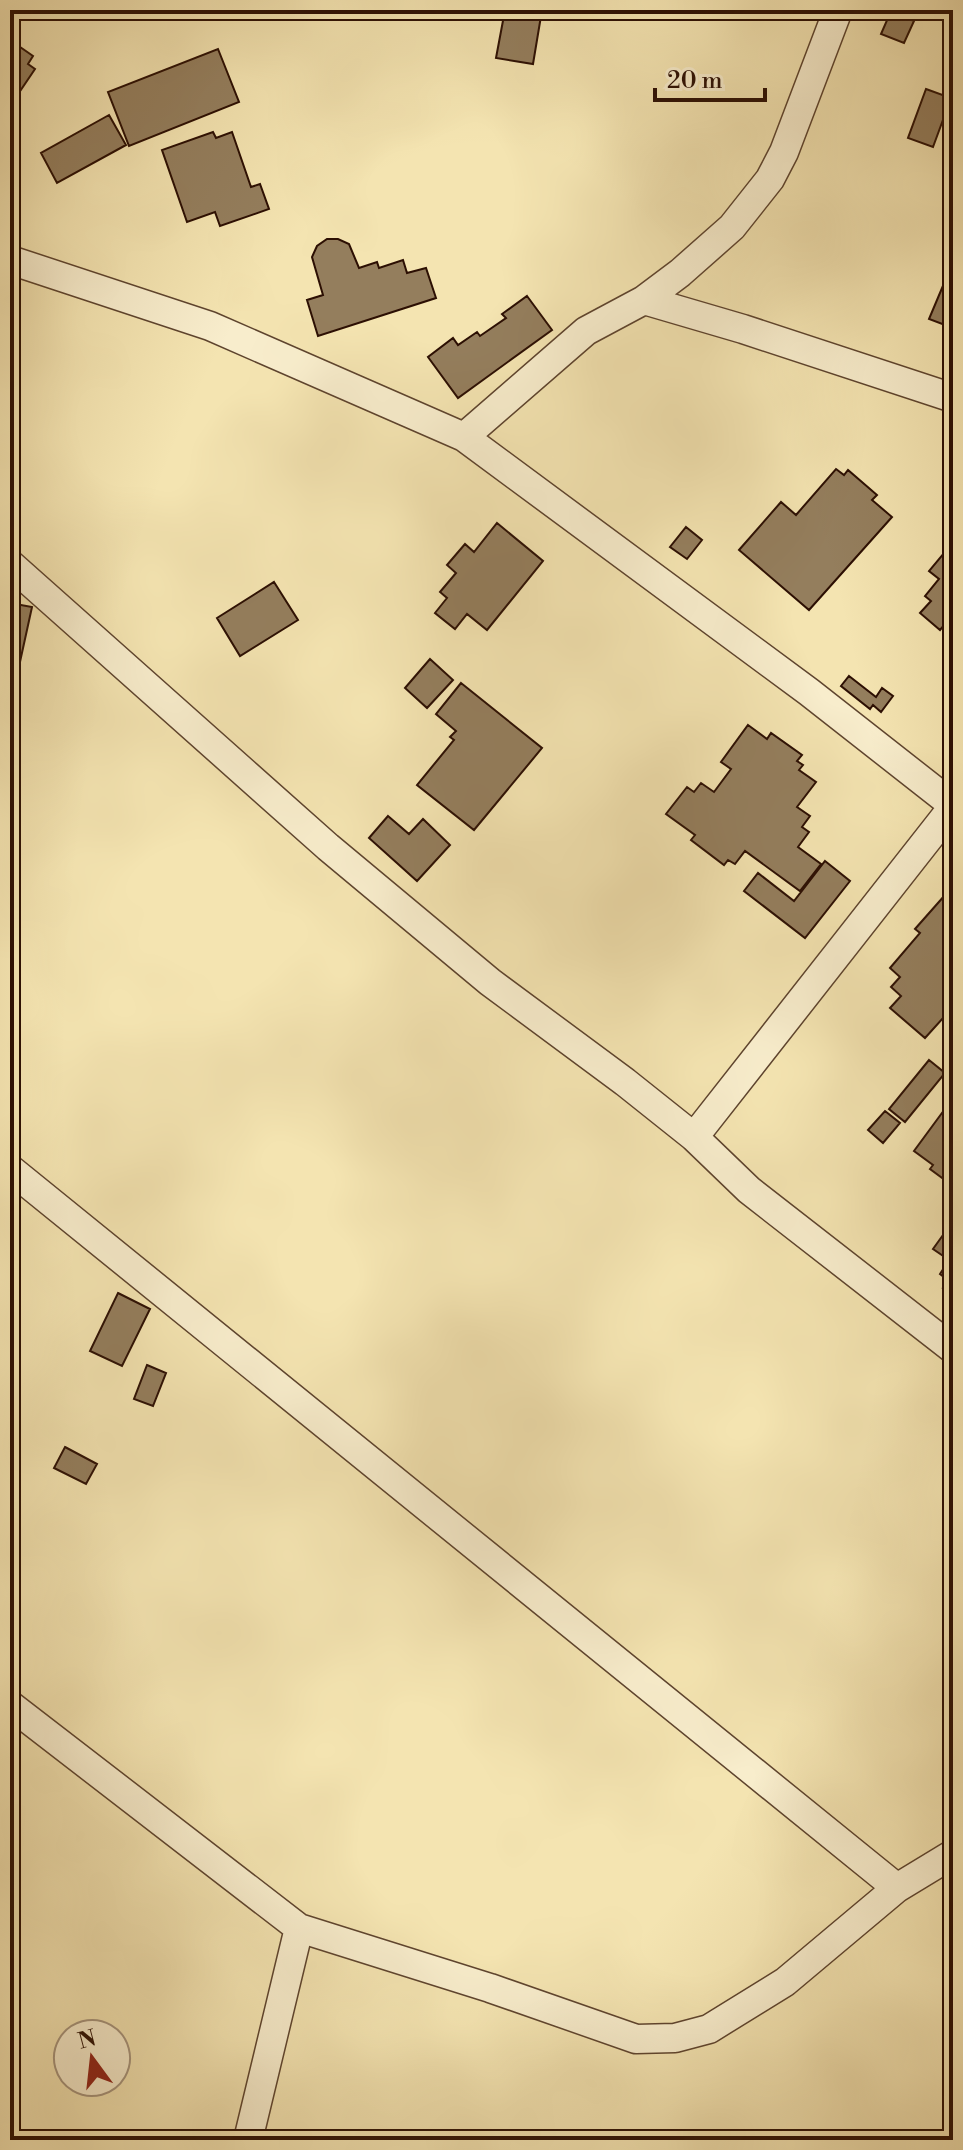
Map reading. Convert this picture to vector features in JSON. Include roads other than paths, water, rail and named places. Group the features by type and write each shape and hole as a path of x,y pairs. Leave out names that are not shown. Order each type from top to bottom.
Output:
{"street":[{"path":"464,437 586,331 644,300 732,227 770,179 784,152 838,10"},
{"path":"10,260 210,326 464,437 809,692 953,806 694,1137"},
{"path":"644,300 953,398"},
{"path":"10,564 351,866 490,982 625,1082 694,1137 749,1190 953,1349"},
{"path":"10,1169 897,1888"},
{"path":"10,1705 299,1928 490,1988 636,2039 675,2038 709,2029 785,1982 897,1888 953,1854"},
{"path":"248,2140 299,1928"}]}
